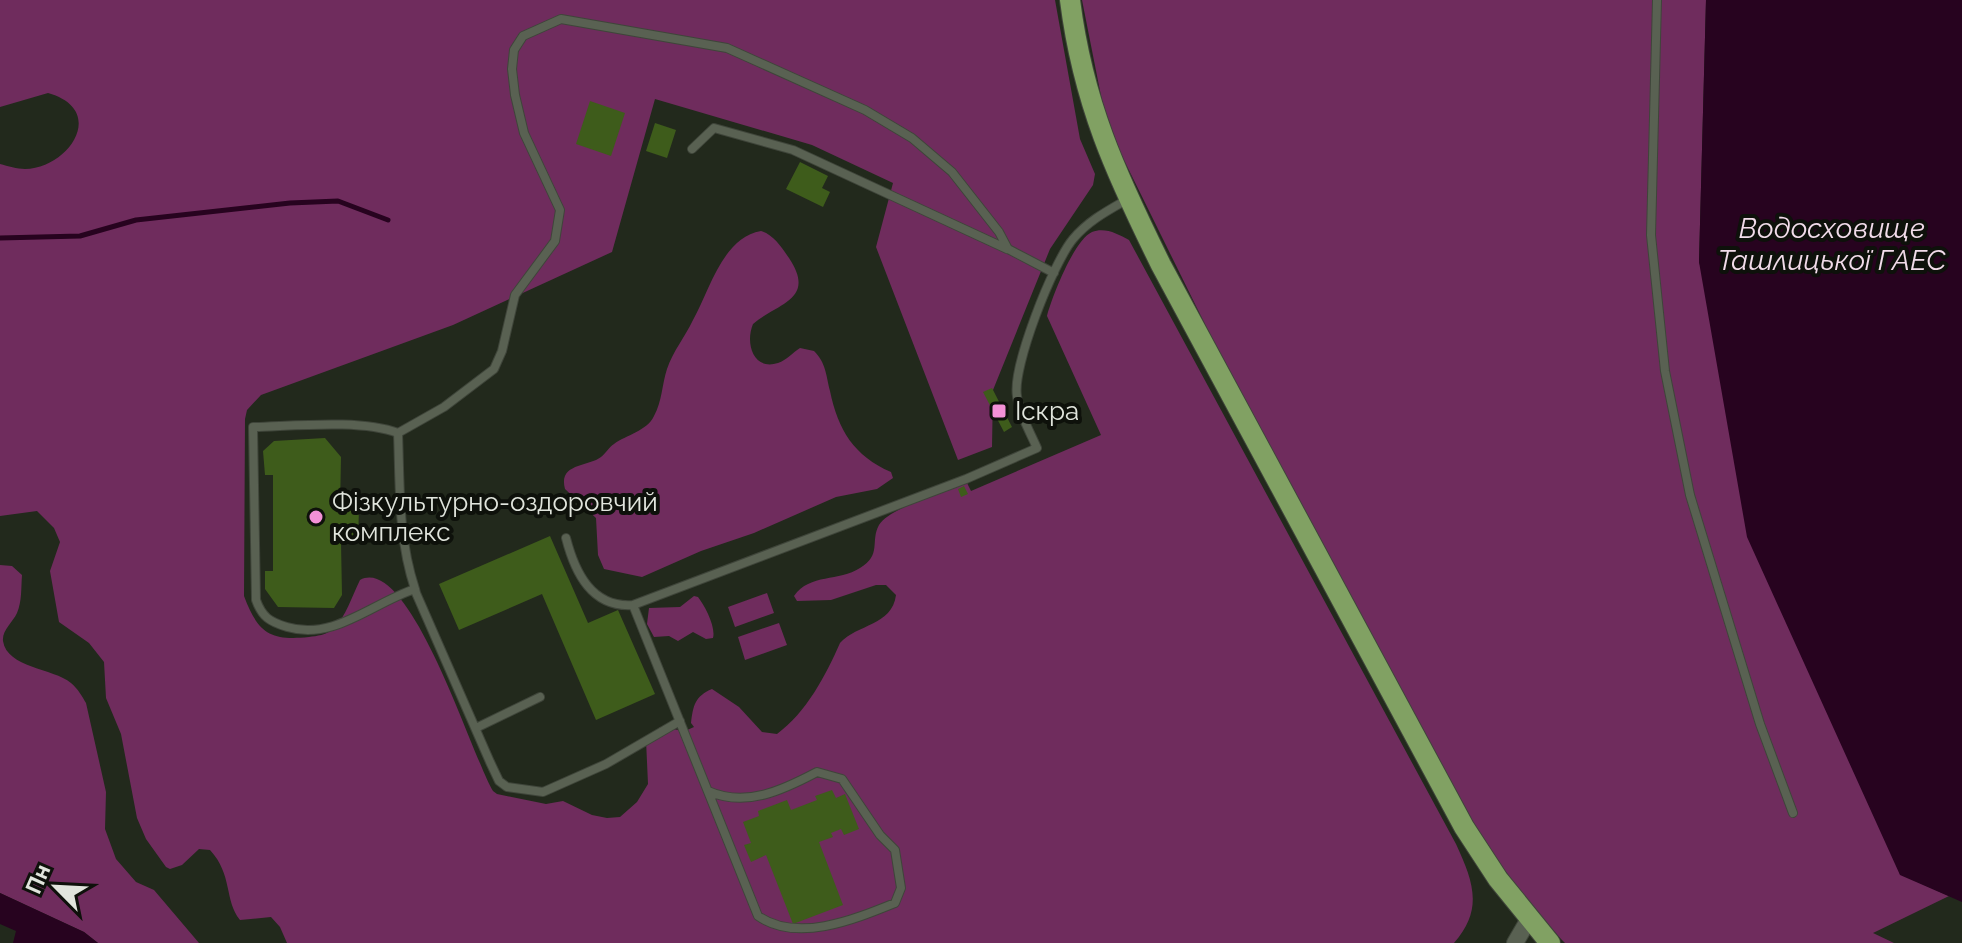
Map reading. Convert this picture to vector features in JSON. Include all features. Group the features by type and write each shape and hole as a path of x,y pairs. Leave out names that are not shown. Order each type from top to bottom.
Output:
{"main road":[{"path":"1070,0 1079,59 1091,106 1129,199 1161,265 1436,777 1480,852 1550,943"}],"street":[{"path":"1515,943 1529,919"}],"lane":[{"path":"1657,0 1651,235 1665,371 1690,495 1760,724 1793,813"},
{"path":"398,433 444,407 494,369 502,351 515,295 555,241 560,210 524,133 512,69 514,50 523,36 561,19 727,48 865,110 912,138 952,172 999,232 1008,249"},
{"path":"692,149 714,128 793,150 1054,273"},
{"path":"566,538 571,557 588,588 615,606 633,605 966,479 1037,448 1017,399 1016,380 1021,359 1054,273 1071,241 1096,217 1129,199"},
{"path":"398,433 386,428 361,426 253,427 256,600 262,615 274,623 313,631 333,628 390,597 415,589"},
{"path":"398,433 401,525 406,561 415,589 499,781 507,787 543,792 606,764 680,721"},
{"path":"633,605 758,916 769,927 791,935 814,933 835,928 895,903 901,888 895,850 880,835 842,779 817,772 788,788 751,799 719,796 708,791"},
{"path":"476,728 540,697"}],"shaded area":[{"path":"0,0 1055,0 1080,139 1095,174 1093,185 1050,249 993,390 992,447 958,460 876,247 893,183 812,145 655,99 612,252 453,325 261,395 247,410 244,596 249,609 260,626 275,636 318,636 338,624 360,580 379,580 399,597 419,626 493,791 546,804 563,801 592,815 620,817 637,802 648,784 646,740 660,727 685,731 694,727 691,723 698,698 712,689 739,707 762,732 777,734 806,704 840,643 888,613 896,595 886,585 876,585 831,600 797,601 794,596 808,584 852,572 867,563 873,553 879,525 885,518 906,506 967,483 971,491 1101,435 1047,316 1078,246 1092,232 1111,232 1129,240 1456,844 1473,895 1463,931 1454,943 287,943 280,927 271,917 240,920 222,869 210,850 199,849 182,865 170,869 146,839 137,818 121,734 106,698 104,662 89,643 59,622 50,571 60,542 54,528 37,511 0,516 0,164 25,169 56,159 76,137 79,124 76,112 66,101 48,93 0,107"},
{"path":"1082,0 1706,0 1699,262 1900,874 1949,896 1873,933 1894,943 1565,943 1561,939 1519,891 1465,813 1233,381 1121,154 1103,106"},
{"path":"761,231 773,238 789,258 799,283 790,299 753,324 750,339 753,354 762,363 769,364 781,362 800,348 814,351 823,365 843,430 858,450 891,472 893,478 877,489 836,497 642,577 604,569 598,555 596,518 565,489 566,474 601,457 612,445 651,421 659,405 670,362 719,267 736,244"},
{"path":"0,565 12,566 22,575 19,608 3,637 6,650 22,662 71,683 86,703 106,792 105,829 116,859 136,882 154,890 199,943 98,943 84,932 0,893"},
{"path":"767,593 774,613 735,627 728,607"},
{"path":"694,596 698,597 709,617 713,638 706,639 693,632 678,641 669,636 654,637 647,624 649,608 680,607"},
{"path":"779,623 787,645 745,660 738,637"}],"water":[{"name":"Водосховище Ташлицької ГАЕС","path":"1706,0 1962,0 1962,902 1900,875 1747,537 1699,262"},
{"path":"0,893 84,932 98,943 13,943 16,931 0,924"}],"building":[{"path":"590,101 625,113 611,156 576,144"},
{"path":"655,123 676,130 667,158 646,151"},
{"path":"800,162 828,176 822,188 830,192 823,207 786,189"},
{"path":"992,388 1012,427 1004,432 983,392"},
{"name":"Фізкультурно-оздоровчий комплекс","path":"325,438 341,457 340,508 359,508 358,542 341,542 342,595 334,608 278,607 265,589 265,571 273,571 273,475 265,475 263,451 274,441"},
{"path":"964,486 968,494 961,497 958,489"},
{"path":"550,536 588,623 618,610 655,694 596,720 542,594 459,630 439,584"},
{"path":"832,790 836,798 845,794 859,829 844,835 841,829 831,833 833,837 819,842 843,905 793,924 766,855 751,862 744,845 751,843 743,822 759,816 758,811 787,800 791,810 817,800 815,796"}],"waterway":[{"path":"0,238 80,236 136,220 290,203 338,201 388,220"}],"place":[{"name":"Іскра","path":"999,411"},
{"name":"Фізкультурно-оздоровчий комплекс","path":"316,517"}]}
